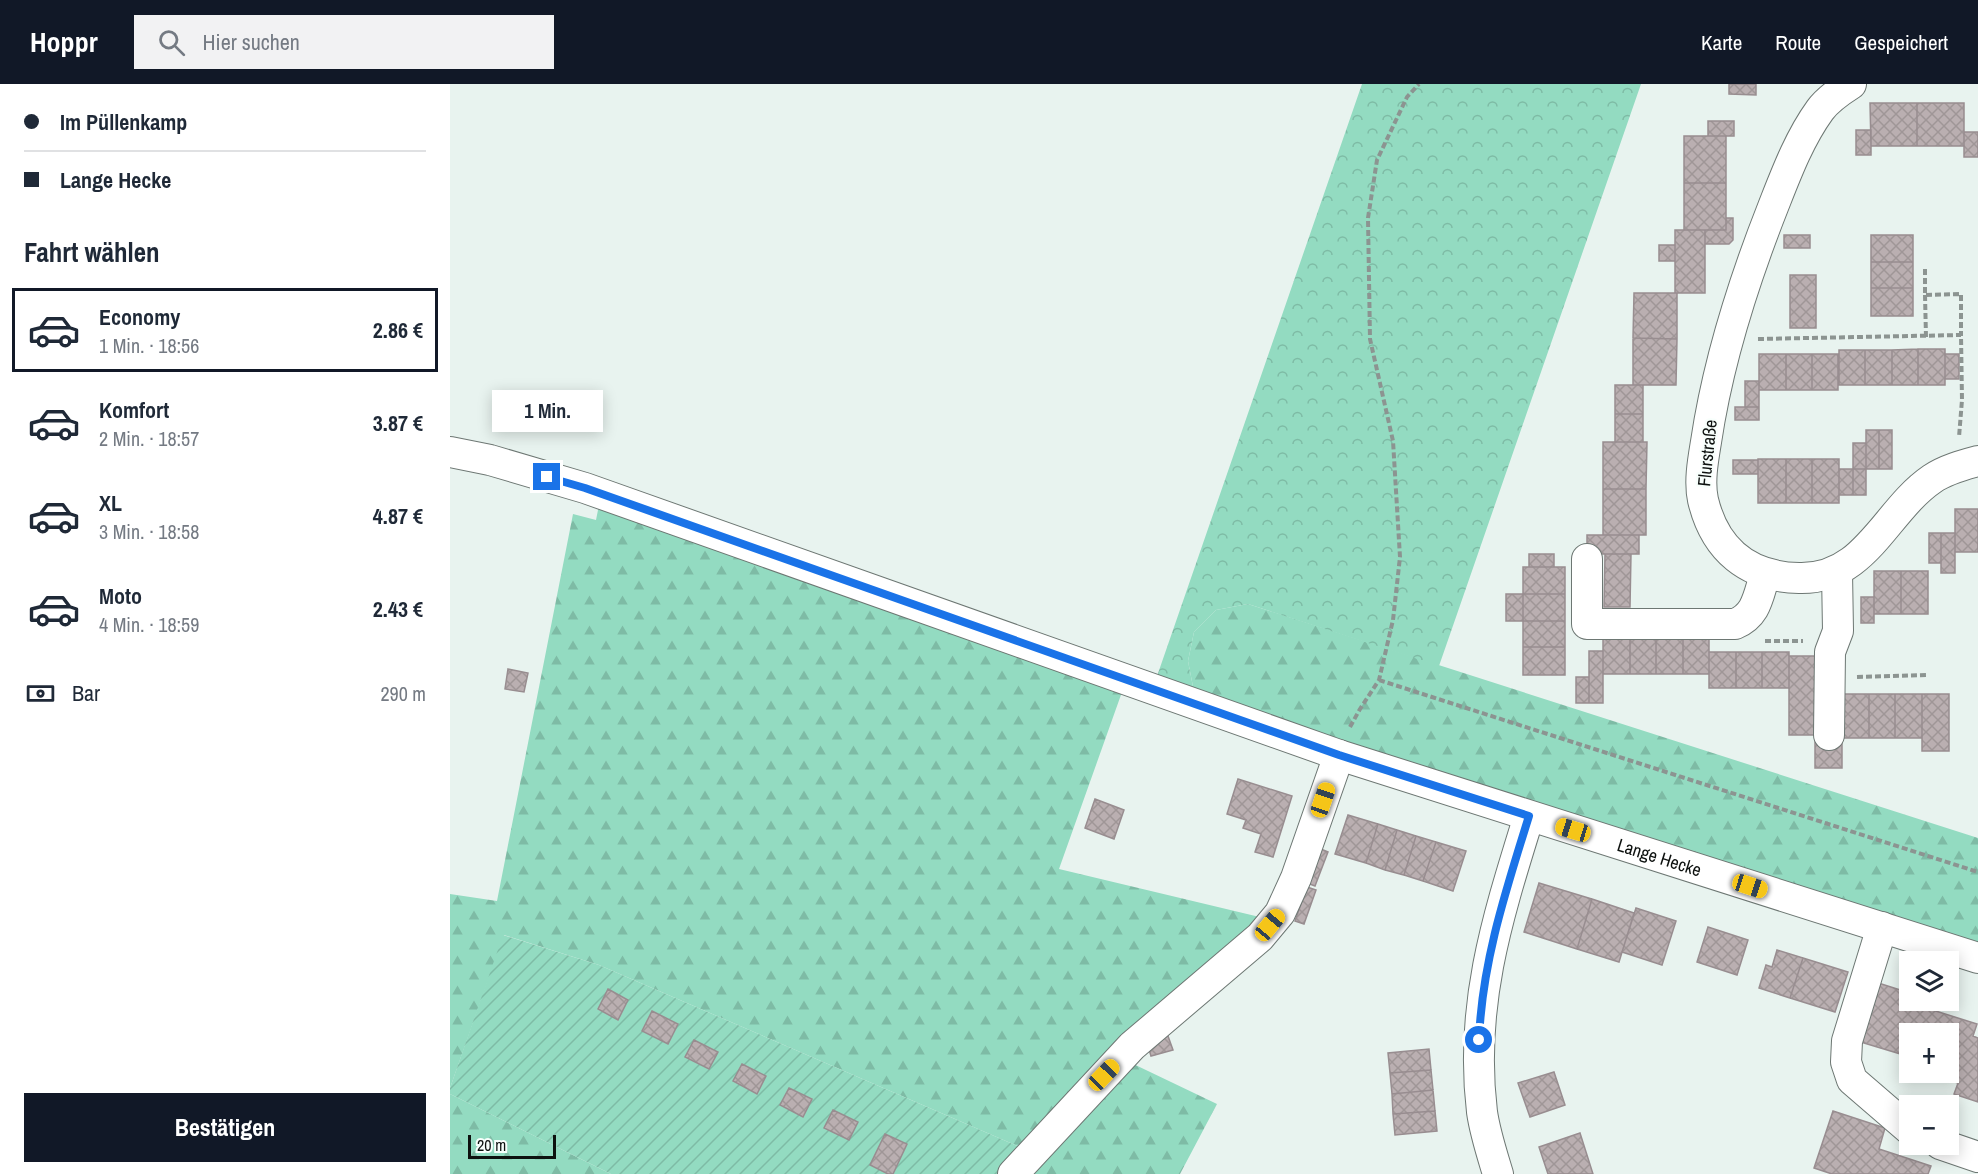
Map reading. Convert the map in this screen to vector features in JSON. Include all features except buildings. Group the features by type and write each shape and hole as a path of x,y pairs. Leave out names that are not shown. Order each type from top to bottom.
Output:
{"street":[{"name":"Flurstraße","path":"1851,84 1838,92 1821,108 1795,152 1750,265 1728,340 1710,416 1702,468 1703,498 1713,530 1734,557 1765,575 1801,579 1837,572 1859,557 1912,495 1933,478 1967,464"},
{"name":"Lange Hecke","path":"450,452 490,460 585,488 1339,755 1978,958"},
{"path":"1587,559 1587,624 1735,624 1747,619 1754,608 1765,575"},
{"path":"1829,735 1830,652 1838,631 1837,572"},
{"path":"1013,1174 1132,1046 1260,937 1280,913 1296,878 1339,755"},
{"path":"1498,1174 1482,1113 1479,1059 1481,1002 1496,923 1529,816"},
{"path":"1882,927 1847,1041 1846,1062 1852,1080 1899,1121"},
{"path":"1959,1151 1978,1158"}],"path":[{"path":"1339,755 1360,709 1379,680 1393,620 1400,557 1393,441 1370,339 1368,218 1377,160 1407,98 1419,84"},
{"path":"1925,269 1926,337"},
{"path":"1925,295 1961,294 1962,400 1967,464"},
{"path":"1728,340 1961,335"},
{"path":"1747,619 1747,640 1834,641"},
{"path":"1830,678 1926,675"},
{"path":"1379,680 1978,872"}],"green space":[{"path":"1362,84 1641,84 1439,666 1248,604 1216,610 1194,632 1188,661 1194,692 1155,682"},
{"path":"599,505 1122,692 1059,869 1268,919 1020,1147 599,965 504,935 450,1088 450,894 497,901 573,514 596,520"},
{"path":"1248,604 1978,838 1978,947 1194,692 1188,661 1194,632 1216,610"},
{"path":"503,935 599,965 1020,1147 997,1174 611,1174 450,1094 450,1088"},
{"path":"1125,1060 1217,1104 1180,1174 1019,1174"},
{"path":"450,1094 611,1174 450,1174"}],"route":[{"path":"547,477 585,488 1339,755 1529,816 1496,923 1481,1002 1479,1040"}]}
